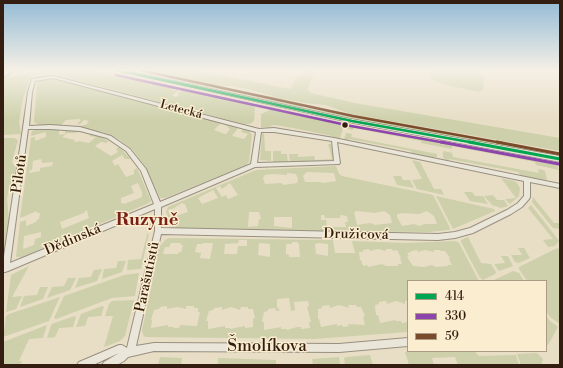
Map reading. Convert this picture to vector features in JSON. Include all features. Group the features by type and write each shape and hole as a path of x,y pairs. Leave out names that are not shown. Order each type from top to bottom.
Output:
{"main road":[{"path":"197,87 352,121 560,159"},
{"path":"216,87 370,120 560,153"}],"street":[{"name":"Pilotů","path":"5,269 26,128 28,101 31,87"},
{"name":"Letecká","path":"92,87 259,131 274,130 334,140 560,186"},
{"name":"Parašutistů","path":"26,128 50,127 80,129 109,137 128,150 144,170 158,205 158,231 126,351"},
{"path":"259,131 254,165 337,163 334,140"},
{"name":"Dědinská","path":"5,269 254,165"},
{"name":"Družicová","path":"158,231 438,237 455,235 471,231 520,205 527,197 527,179"},
{"name":"Šmolíkova","path":"82,365 114,350 126,351 154,347 338,348 407,342"},
{"name":"Šmolíkova","path":"107,365 121,358 126,351"}],"green space":[{"path":"3,87 27,87 23,99 19,122 21,134 3,135"},
{"path":"37,87 87,87 221,123 214,130 222,133 226,134 230,129 228,126 225,126 226,125 238,128 232,136 244,139 248,134 241,132 243,129 249,131 252,135 249,162 246,165 165,198 160,198 145,166 132,149 120,140 106,133 80,127 86,125 89,121 84,120 80,124 77,124 81,120 66,120 61,125 39,125 34,122"},
{"path":"103,87 175,87 172,90 174,91 178,88 180,89 172,96 176,97 179,95 177,94 183,89 253,105 255,108 254,121 250,124 244,124"},
{"path":"204,87 211,87 304,107 303,109"},
{"path":"238,87 281,87 290,89 291,87 309,87 308,89 311,93 355,103 560,138 560,151 351,114 325,105 280,98 294,102 255,94 277,97"},
{"path":"456,87 483,87 483,90 479,92"},
{"path":"272,109 344,124 560,164 560,166 557,166 559,170 536,165 535,162 452,146 452,149 421,143 421,141 354,128 353,130 343,128 340,138 336,140 333,139 332,136 293,128 274,125 269,127 261,127 261,114"},
{"path":"306,109 560,155 560,157 376,124"},
{"path":"38,129 59,129 59,135 65,134 65,130 78,131 76,133 67,133 62,137 75,140 74,142 78,141 89,143 96,137 89,136 91,134 109,141 106,143 101,142 95,146 111,156 118,152 116,149 119,147 131,159 125,159 122,155 112,161 115,166 118,164 126,177 134,174 134,170 137,168 151,201 22,257 16,257 20,222 26,220 26,226 36,222 39,219 40,213 37,213 37,211 20,218 31,138 35,137 35,141 46,137 46,132 31,136 32,131","holes":["41,159 42,163 53,162 52,166 40,168 40,171 29,173 30,170 32,170 33,161","138,183 142,192 142,197 124,204 121,203 121,198 134,193 131,186","86,210 89,218 62,229 60,222 84,213","41,232 41,237 35,239 34,245 23,249 24,236"]},
{"path":"264,133 265,151 271,151 271,161 260,160 262,134"},
{"path":"346,133 352,134 351,137 437,154 437,157 432,158 413,155 411,151 349,139 347,141 344,140"},
{"path":"3,138 14,138 18,140 12,162 16,168 7,198 9,220 3,255"},
{"path":"328,144 331,144 332,148 334,148 334,160 332,161 290,163 289,154 298,154 298,157 314,156 315,160 332,159"},
{"path":"273,151 281,151 281,154 287,154 288,163 273,163"},
{"path":"444,151 452,153 453,157 539,173 538,169 543,170 545,171 547,179 544,180 521,176 518,172 449,159 448,161 443,158"},
{"path":"412,160 420,162 434,189 441,189 444,195 417,189 412,180 422,179"},
{"path":"336,166 339,174 342,176 433,195 450,228 449,230 429,232 174,230 166,212 168,207 256,170","holes":["307,172 334,173 336,181 323,183 305,182 303,176","296,174 298,179 297,183 284,185 281,183 265,184 263,178 265,175","230,183 238,195 228,199 226,195 222,197 216,188 220,186 222,189","213,190 218,198 202,204 198,198","182,203 185,204 188,212 176,216 177,219 172,221 168,210 175,208","357,211 375,213 384,211 390,215 392,223 375,225 370,223 357,225 354,212","427,211 434,216 437,224 424,224 420,226 414,224 402,226 397,217 397,214 401,214 400,213 419,214","249,212 259,212 261,219 259,219 258,226 248,227","321,215 324,215 325,218 340,218 340,215 347,216 348,222 345,222 346,227 327,227 326,220 321,220","274,217 292,217 292,228 274,226"]},
{"path":"393,176 401,176 403,180 410,180 414,188 397,185"},
{"path":"501,178 514,181 520,188 519,196 510,204 505,199 516,198"},
{"path":"464,192 472,192 475,196 483,196 488,204 470,201"},
{"path":"493,195 497,200 504,200 508,206 501,208 492,205 484,196"},
{"path":"436,196 494,209 495,211 453,229"},
{"path":"533,197 554,223 560,223 560,229 553,228 532,202"},
{"path":"531,205 559,241 555,246 548,247 543,240 553,239 528,208"},
{"path":"151,218 152,223 147,234"},
{"path":"147,234 149,234 141,269 127,270 128,260 141,259"},
{"path":"468,237 481,263 491,264 496,272 495,274 483,280 480,278 461,242 461,240"},
{"path":"169,238 333,240 335,253 355,253 352,241 406,243 456,241 459,243 478,280 407,280 407,301 405,301 405,304 396,301 387,304 386,301 379,302 379,304 375,305 376,315 378,315 380,323 395,320 401,321 402,323 407,322 407,332 314,339 145,337 142,330 160,246","holes":["239,240 247,240 247,246 238,246 237,254 224,254 225,244 238,243","292,242 297,242 299,244 300,257 289,257 289,255 286,254 286,244 292,244","171,243 181,243 181,245 183,245 181,252 178,254 163,254 165,247 169,247","213,243 210,259 200,258 201,253 195,252 197,244","259,243 270,244 270,257 258,255","315,244 328,244 328,256 316,254","369,249 370,251 378,249 386,251 386,249 392,249 393,251 397,250 402,264 398,264 398,266 386,266 382,264 368,267 367,265 363,266 360,260 359,252 363,252 363,250","411,251 445,251 450,258 449,259 452,265 436,267 432,265 424,267 413,266 407,257 409,256 407,253","289,298 291,311 295,310 294,302 308,301 309,306 307,307 311,322 309,322 310,328 301,329 301,327 297,327 287,330 281,329 281,327 264,330 264,322 262,322 264,312 268,311 268,309 275,308 276,311 280,310 277,307 277,299","329,305 330,308 339,305 349,308 348,305 356,305 357,307 361,307 365,316 363,317 365,325 348,324 349,326 343,327 342,325 337,326 337,324 321,327 318,319 318,309 322,308 322,306","167,306 167,309 177,307 186,309 186,306 194,306 194,308 198,308 198,312 200,312 197,326 180,325 179,328 174,328 168,327 168,325 151,328 151,320 154,310 159,309 160,307","222,307 222,310 231,307 240,310 241,307 253,309 255,318 253,319 253,327 245,328 245,326 230,329 225,328 225,326 208,329 208,321 206,321 209,311 213,310 214,308"]},
{"path":"518,248 524,248 530,258 519,263 515,262 511,255 522,255"},
{"path":"557,248 560,250 560,324 550,317 547,312 547,280 526,280 519,267"},
{"path":"501,256 508,256 513,266 499,271 494,264 505,263"},
{"path":"118,261 126,261 122,272 102,279 104,269 116,268"},
{"path":"29,266 12,297 22,296 16,309 6,312 11,275"},
{"path":"102,269 97,281 75,288 79,278 91,277 94,270"},
{"path":"513,271 519,273 523,280 494,280"},
{"path":"139,273 135,296 112,298 56,319 54,318 64,296 124,275"},
{"path":"68,278 76,278 70,290 47,298 52,287 64,286"},
{"path":"40,287 48,287 43,299 20,307 24,296 37,295"},
{"path":"60,297 49,321 3,337 6,316"},
{"path":"134,300 125,336 120,341 104,347 113,316 105,316 109,304 112,301"},
{"path":"102,306 104,307 101,316 88,317 85,326 76,327 81,314"},
{"path":"75,316 73,327 59,328 55,337 47,338 51,325"},
{"path":"547,317 558,327 547,346"},
{"path":"47,325 43,338 29,339 19,361 22,361 20,365 3,365 3,342"},
{"path":"405,352 475,352 479,356 516,355 519,365 458,365 455,357 432,358 434,365 409,365"},
{"path":"537,353 543,359 541,365 521,365 517,354"},
{"path":"370,355 373,365 345,365 344,358 346,357"},
{"path":"160,357 182,358 181,365 158,365"},
{"path":"339,357 340,365 313,365 312,359"},
{"path":"218,358 276,360 276,365 218,365"}],"transit line":[{"name":"330","path":"172,87 351,126 559,164"},
{"name":"414","path":"196,87 352,121 560,159"},
{"name":"59","path":"219,87 353,116 560,154"}],"district":[{"name":"Ruzyně","path":"147,221"}]}
